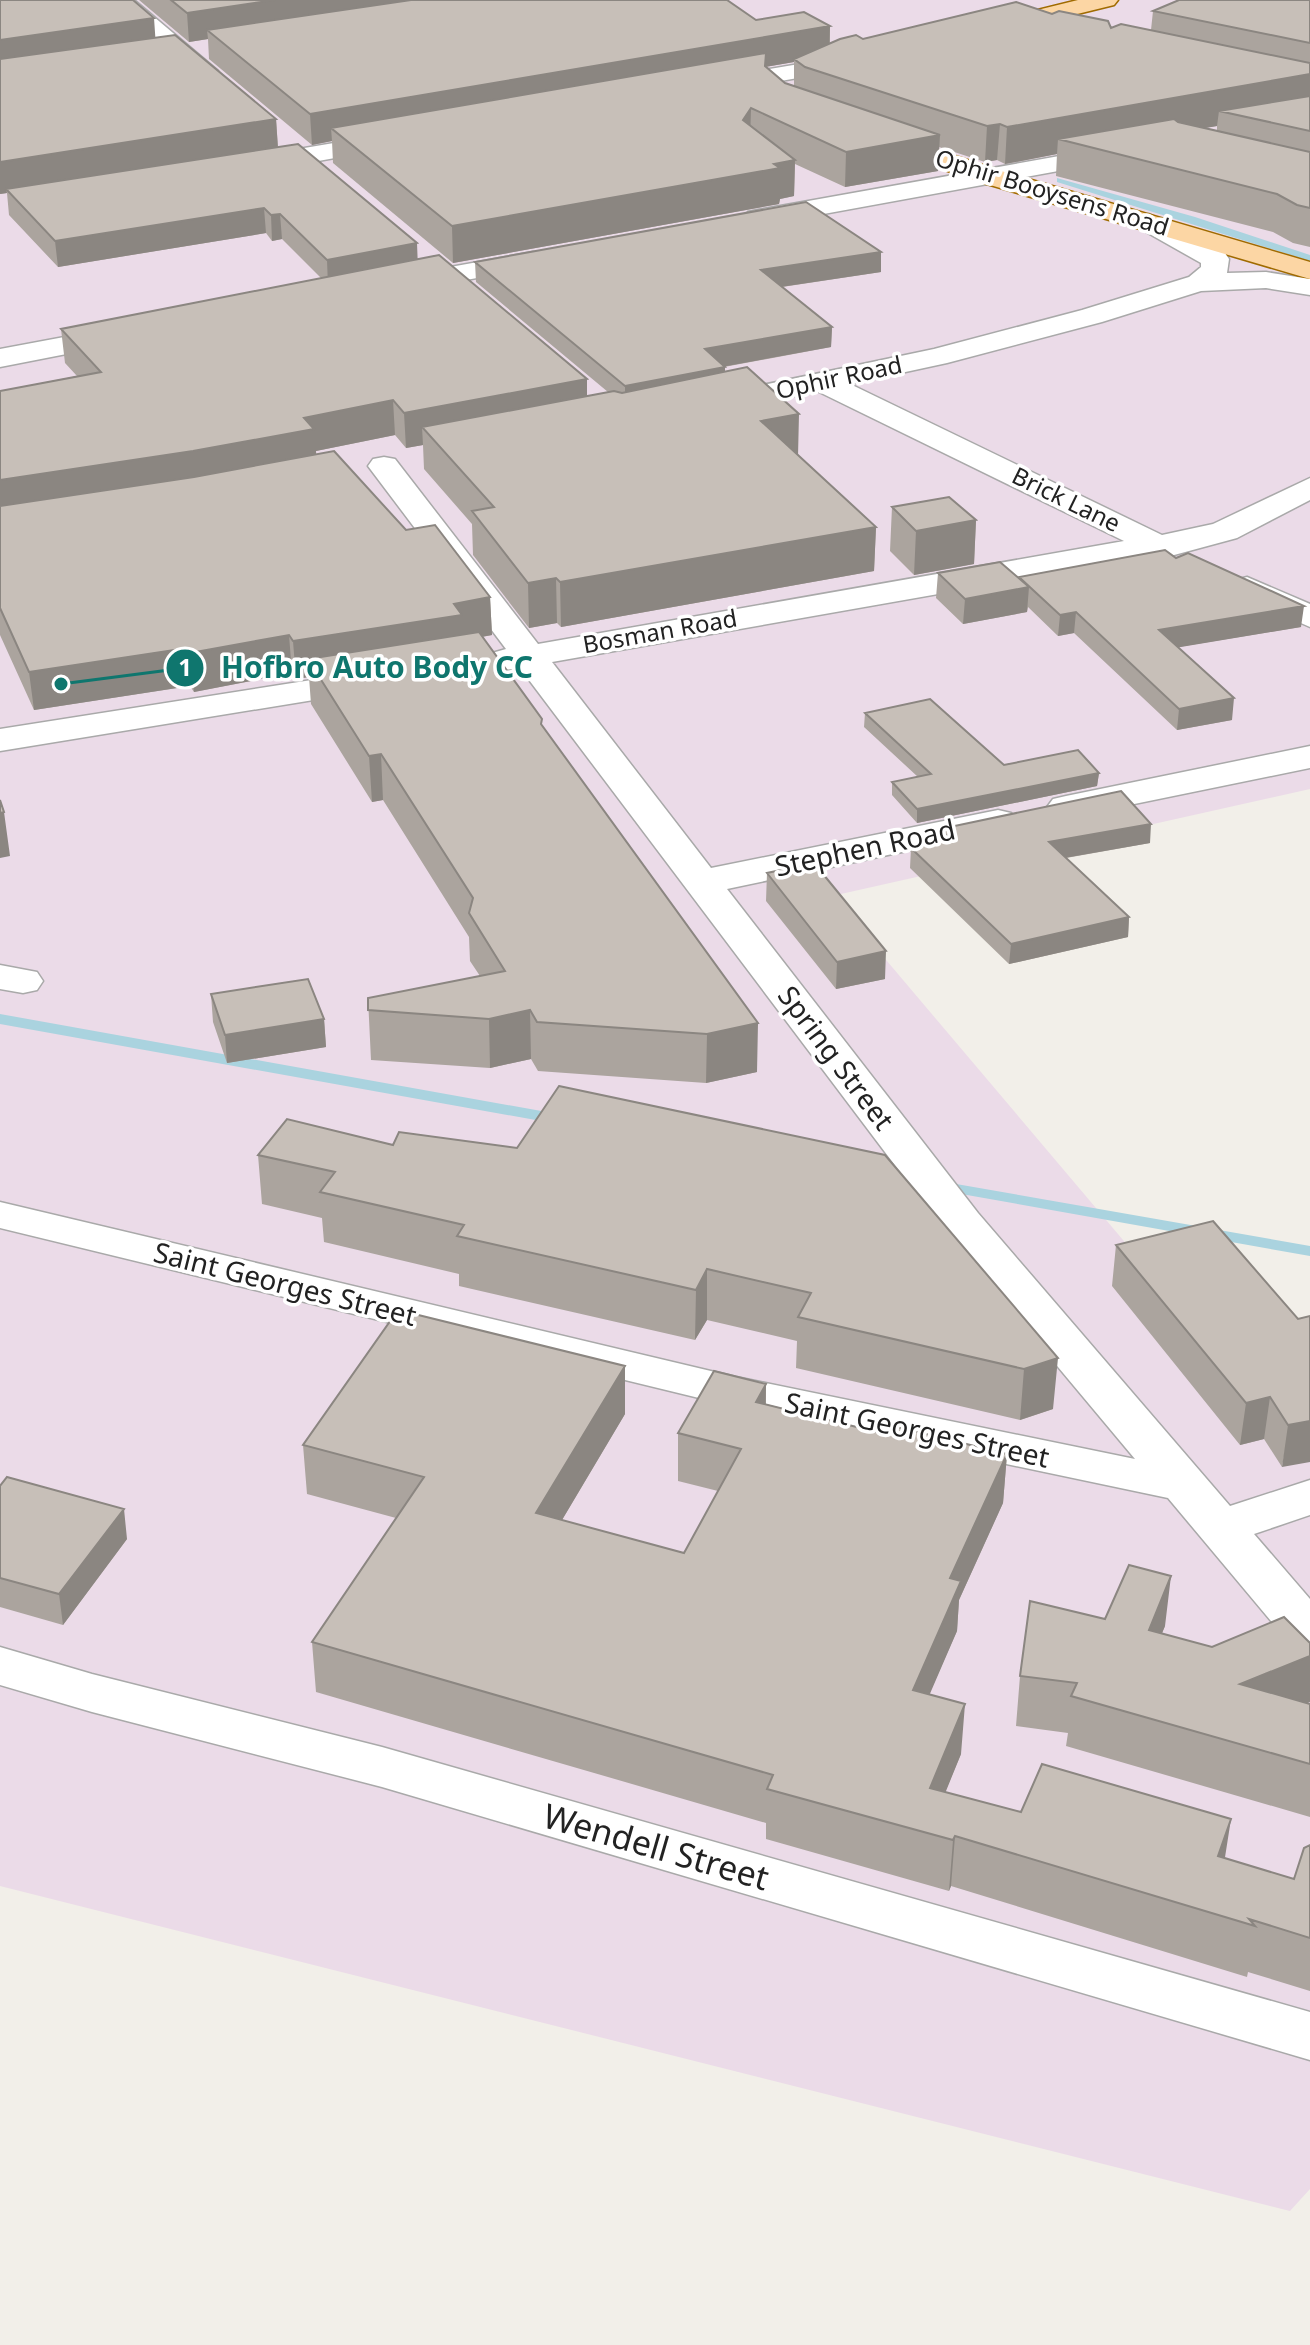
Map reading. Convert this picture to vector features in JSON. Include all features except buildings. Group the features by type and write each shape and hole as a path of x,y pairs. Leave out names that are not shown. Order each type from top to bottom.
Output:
{"main road":[{"path":"965,34 1106,0"},
{"path":"768,100 787,83 829,66 856,60"},
{"name":"Ophir Booysens Road","path":"862,133 989,176 1310,271"}],"street":[{"path":"120,0 231,95"},
{"path":"1005,25 1066,38"},
{"path":"152,58 214,49"},
{"path":"768,100 693,93 829,66"},
{"path":"279,136 326,176"},
{"path":"226,169 421,136"},
{"path":"725,224 1147,149"},
{"path":"1149,222 1215,259 1215,270 1199,283"},
{"path":"421,256 468,295"},
{"path":"367,290 553,256"},
{"name":"Ophir Road","path":"683,410 985,344 1199,283 1266,280 1310,287"},
{"path":"0,358 150,330"},
{"name":"Brick Lane","path":"822,382 1310,617"},
{"name":"Spring Street","path":"383,466 531,655 962,1223 1310,1633"},
{"name":"Bosman Road","path":"470,665 1225,531 1310,488"},
{"path":"0,740 393,678"},
{"name":"Stephen Road","path":"702,882 1310,757"},
{"name":"Saint Georges Street","path":"0,1215 538,1345 1001,1451 1181,1484"},
{"path":"1219,1528 1310,1497"},
{"name":"Wendell Street","path":"0,1666 92,1693 382,1767 1310,2036"}],"shaded area":[{"path":"0,0 1310,0 1310,789 832,896 1310,1461 1310,2189 1290,2211 0,1886"}],"waterway":[{"path":"1060,180 1310,258"},
{"path":"0,1019 558,1119"},
{"path":"939,1186 1310,1251"}],"place":[{"name":"Hofbro Auto Body CC","path":"61,684"}]}
